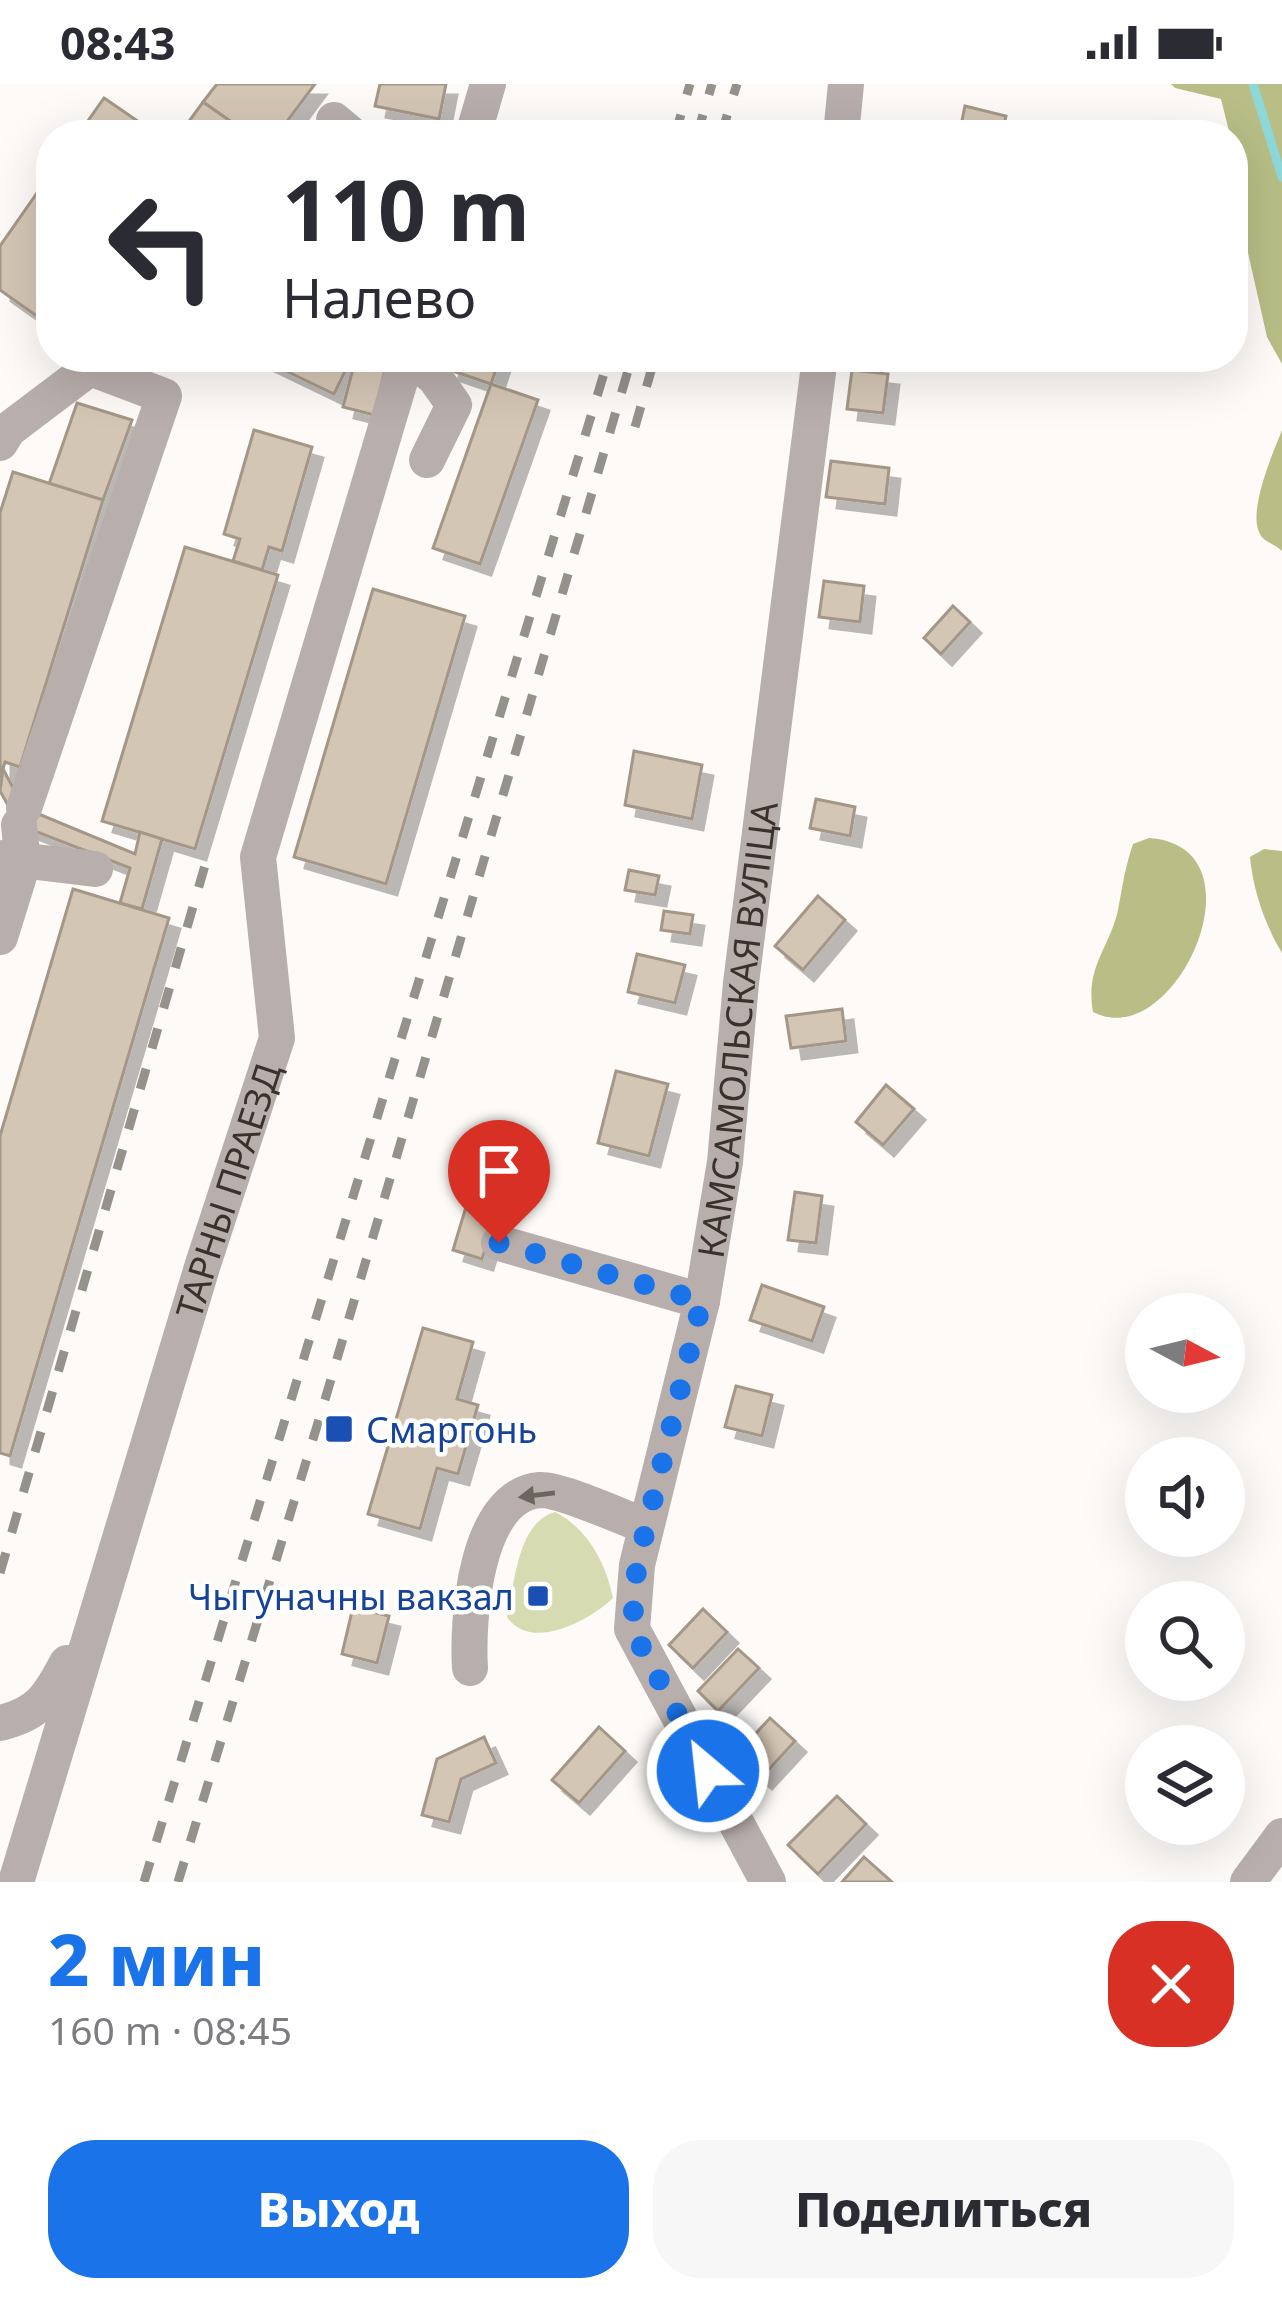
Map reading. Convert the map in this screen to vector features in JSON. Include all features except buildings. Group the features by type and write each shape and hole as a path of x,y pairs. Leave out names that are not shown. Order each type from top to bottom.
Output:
{"street":[{"path":"477,120 488,84"},
{"path":"842,120 846,84"},
{"path":"0,443 8,430 85,372"},
{"path":"0,937 16,838 164,395 101,372"},
{"name":"ТАРНЫ ПРАЕЗД","path":"16,1882 203,1264 277,1038 258,856 403,372"},
{"path":"427,372 454,405 428,460"},
{"name":"КАМСАМОЛЬСКАЯ ВУЛІЦА","path":"768,1882 632,1629 637,1565 702,1301 725,1162 752,891 818,372"},
{"path":"16,838 95,869"},
{"path":"499,1243 702,1301"},
{"path":"470,1667 470,1610 484,1549 494,1521 517,1498 540,1490 564,1494 646,1526"},
{"path":"0,1723 37,1710 50,1697 102,1596"},
{"path":"1248,1882 1282,1836"}],"green space":[{"path":"1171,84 1282,84 1282,364 1267,337 1248,253 1248,120 1226,120 1221,99"},
{"path":"1282,430 1282,551 1260,534 1257,512"},
{"path":"1149,838 1184,850 1202,875 1206,908 1197,944 1178,978 1153,1004 1124,1017 1093,1012 1092,982 1114,924 1133,844"},
{"path":"1264,849 1282,851 1282,953 1261,907 1252,869 1250,857"},
{"path":"555,1512 577,1527 593,1548 613,1598 575,1623 530,1632 507,1617 516,1572 533,1528"}],"waterway":[{"path":"1253,84 1282,177"}],"railway":[{"path":"679,120 690,84"},
{"path":"701,120 712,84"},
{"path":"726,120 737,84"},
{"path":"144,1882 604,372"},
{"path":"178,1882 628,372"},
{"path":"635,427 651,372"},
{"path":"0,1573 208,855"}],"place":[{"name":"Смаргонь","path":"339,1429"},
{"name":"Чыгуначны вакзал","path":"538,1596"}],"route":[{"path":"499,1243 702,1301 637,1565 632,1629 708,1771"}]}
